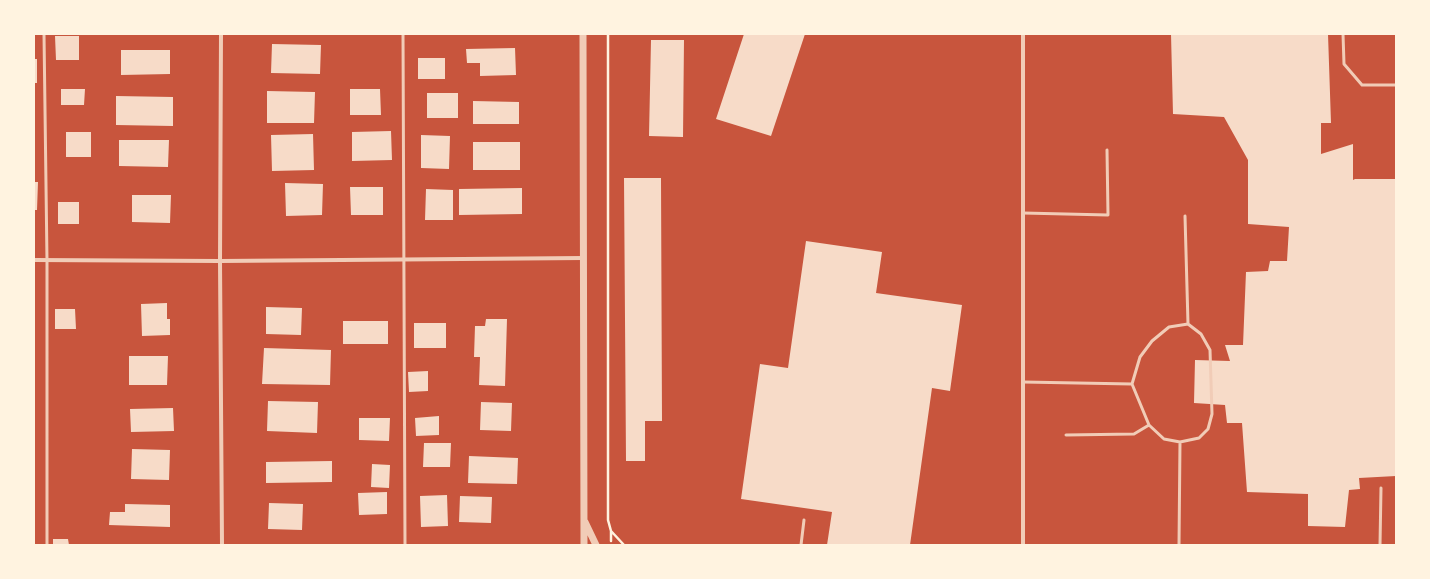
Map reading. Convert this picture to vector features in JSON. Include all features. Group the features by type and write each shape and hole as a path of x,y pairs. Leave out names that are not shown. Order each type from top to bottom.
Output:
{"street":[{"path":"221,34 220,261 222,545"},
{"path":"583,34 584,545"},
{"path":"1023,34 1023,545"},
{"path":"34,260 220,261 584,258"},
{"path":"584,521 596,545"}],"lane":[{"path":"44,34 47,261 47,545"},
{"path":"403,34 405,545"},
{"path":"1343,34 1344,64 1362,85 1396,85"},
{"path":"1023,213 1108,215 1107,150"},
{"path":"1185,216 1188,324"},
{"path":"1188,324 1201,334 1210,350 1212,414 1208,428 1199,438 1180,442 1164,439 1149,425 1132,384 1140,357 1152,341 1169,327 1188,324"},
{"path":"1023,382 1132,384"},
{"path":"1066,435 1134,434 1149,425"},
{"path":"1179,545 1180,442"},
{"path":"1380,545 1381,488"},
{"path":"801,545 804,520"}],"path":[{"path":"608,34 608,520 611,531 624,545"}],"building":[{"path":"744,34 805,34 771,136 716,119"},
{"path":"1171,34 1328,34 1331,123 1321,123 1321,154 1353,144 1353,180 1396,179 1396,476 1359,478 1360,489 1349,490 1345,527 1308,526 1308,494 1247,492 1242,423 1227,423 1225,405 1194,403 1195,360 1230,361 1225,345 1243,345 1246,272 1268,271 1270,261 1287,261 1289,227 1248,224 1248,160 1224,117 1173,114"},
{"path":"55,36 79,36 79,60 56,60"},
{"path":"651,40 684,40 683,137 649,136"},
{"path":"272,44 321,45 320,74 271,73"},
{"path":"515,48 516,75 480,76 480,63 467,63 466,49"},
{"path":"121,50 170,50 170,74 121,75"},
{"path":"418,58 445,58 445,79 418,79"},
{"path":"34,59 37,59 37,83 34,83"},
{"path":"61,89 85,89 84,105 61,105"},
{"path":"350,89 380,89 381,115 350,115"},
{"path":"267,91 315,92 314,123 267,123"},
{"path":"427,93 458,93 458,118 427,118"},
{"path":"116,96 173,97 173,126 116,125"},
{"path":"473,101 519,102 519,124 473,124"},
{"path":"391,131 392,160 352,161 352,132"},
{"path":"66,132 91,132 91,157 66,157"},
{"path":"313,134 314,170 272,171 271,135"},
{"path":"421,135 450,136 449,169 421,168"},
{"path":"119,140 169,140 168,167 119,166"},
{"path":"473,142 520,142 520,170 473,170"},
{"path":"624,178 661,178 662,421 645,421 645,461 626,461"},
{"path":"34,182 38,182 37,210 34,210"},
{"path":"285,183 323,184 322,215 286,216"},
{"path":"350,187 383,187 383,215 351,215"},
{"path":"522,188 522,214 459,215 459,189"},
{"path":"426,189 453,190 453,220 425,220"},
{"path":"132,195 171,195 170,223 132,222"},
{"path":"58,202 79,202 79,224 58,224"},
{"path":"806,241 882,252 876,293 962,305 950,391 932,388 910,545 827,545 832,512 741,499 760,364 788,368"},
{"path":"167,303 167,319 170,319 170,335 142,336 141,304"},
{"path":"266,307 302,308 301,335 266,334"},
{"path":"55,309 75,309 76,329 55,329"},
{"path":"486,319 507,319 505,386 479,385 480,357 474,357 475,326 485,326"},
{"path":"343,321 388,321 388,344 343,344"},
{"path":"414,323 446,323 446,348 414,348"},
{"path":"264,348 331,350 330,385 262,384"},
{"path":"129,356 168,356 167,385 129,385"},
{"path":"428,371 428,391 409,392 408,372"},
{"path":"268,401 318,402 317,433 267,431"},
{"path":"481,402 512,403 511,431 480,430"},
{"path":"173,408 174,431 131,432 130,409"},
{"path":"439,416 439,435 416,436 415,418"},
{"path":"359,418 390,418 389,441 359,440"},
{"path":"424,443 451,443 450,467 423,467"},
{"path":"132,449 170,450 169,480 131,479"},
{"path":"469,456 518,458 517,484 468,483"},
{"path":"332,461 332,482 266,483 266,462"},
{"path":"372,464 390,465 389,488 371,487"},
{"path":"387,492 387,514 359,515 358,493"},
{"path":"447,495 448,526 421,527 420,496"},
{"path":"460,496 492,497 491,523 459,522"},
{"path":"269,503 303,504 302,530 268,529"},
{"path":"125,504 170,505 170,527 109,525 110,512 125,512"},
{"path":"53,539 68,539 69,545 53,545"}]}
